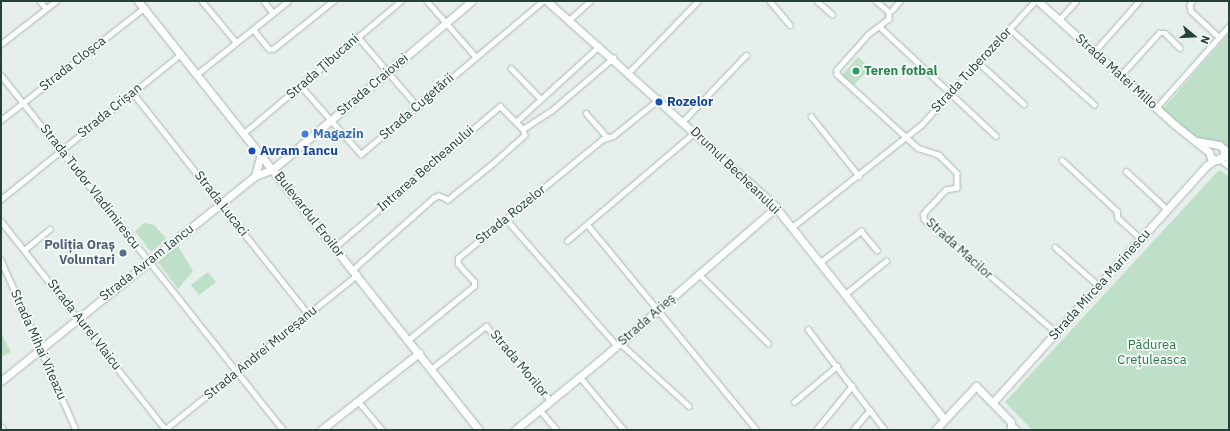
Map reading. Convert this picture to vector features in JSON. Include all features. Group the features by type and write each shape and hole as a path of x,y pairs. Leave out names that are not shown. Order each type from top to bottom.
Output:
{"street":[{"path":"40,1 46,8"},
{"path":"1,44 56,1"},
{"name":"Bulevardul Eroilor","path":"138,1 479,430"},
{"path":"202,1 236,42"},
{"path":"264,1 273,13"},
{"path":"197,74 288,1"},
{"path":"253,29 269,49 273,49 333,1"},
{"name":"Strada Țibucani","path":"244,133 401,1"},
{"path":"427,1 476,57"},
{"name":"Strada Craiovei","path":"273,169 472,1"},
{"name":"Strada Cugetării","path":"301,86 361,154 543,1"},
{"name":"Drumul Becheanului","path":"547,1 613,58 776,207 844,295 944,419"},
{"path":"569,20 590,1"},
{"path":"628,72 698,1"},
{"path":"770,1 790,25"},
{"path":"817,1 832,14"},
{"path":"876,1 890,11"},
{"path":"900,1 890,11 889,19 868,35 837,70 839,76 906,137"},
{"name":"Strada Matei Millo","path":"1037,1 1213,157 1229,166"},
{"name":"Strada Tuberozelor","path":"791,228 906,137 951,93 1037,1"},
{"path":"1059,20 1076,1"},
{"path":"1094,52 1139,1"},
{"path":"1193,1 1190,5 1191,12 1219,37"},
{"name":"Strada Cloșca","path":"1,120 144,8"},
{"path":"1156,108 1229,26"},
{"path":"880,27 996,136"},
{"path":"1010,29 1094,104"},
{"path":"1120,76 1159,33 1165,33 1180,48"},
{"path":"358,37 418,107"},
{"path":"517,121 540,98 599,46"},
{"name":"Strada Crișan","path":"1,199 181,54"},
{"path":"683,121 746,54"},
{"path":"524,129 551,111 613,58"},
{"path":"979,63 1024,104"},
{"path":"510,68 540,98"},
{"name":"Strada Tudor Vladimirescu","path":"1,75 148,262 283,430"},
{"name":"Strada Lucaci","path":"133,93 309,315"},
{"name":"Strada Rozelor","path":"408,340 474,286 474,282 457,261 506,219 608,138 659,100"},
{"name":"Intrarea Becheanului","path":"335,247 500,106 524,129"},
{"path":"586,113 608,138"},
{"path":"810,116 858,176"},
{"name":"Strada Andrei Mureșanu","path":"165,429 309,315 434,198 439,196 448,200 494,163 525,135 524,129"},
{"path":"567,240 695,132"},
{"name":"Strada Macilor","path":"906,137 918,148 939,155 957,173 957,188 946,190 924,214 924,219 1057,333"},
{"name":"Strada Matei Millo","path":"1196,141 1221,146 1229,161"},
{"path":"1213,145 1213,157 1224,153"},
{"path":"255,176 261,154"},
{"name":"Strada Mircea Marinescu","path":"993,402 1168,210 1213,157"},
{"path":"1062,160 1117,211 1118,218 1141,239"},
{"name":"Strada Avram Iancu","path":"1,381 255,176 273,169"},
{"path":"1126,171 1168,210"},
{"name":"Strada Arieș","path":"515,430 619,345 776,207"},
{"path":"506,219 619,345 689,406"},
{"name":"Strada Aurel Vlaicu","path":"1,221 165,429"},
{"path":"587,224 659,309 757,430"},
{"path":"24,250 50,229"},
{"path":"819,263 861,231 877,250"},
{"path":"1055,247 1099,286"},
{"name":"Strada Mihai Viteazu","path":"1,260 76,430"},
{"path":"844,295 886,261"},
{"path":"699,274 768,343"},
{"name":"Strada Morilor","path":"431,369 486,326 551,401"},
{"path":"808,330 837,366 883,429"},
{"path":"321,430 418,353"},
{"path":"794,402 837,366"},
{"path":"580,377 624,430"},
{"path":"816,430 852,386"},
{"path":"935,430 974,386 978,387 993,402 1014,429"},
{"path":"358,401 382,430"},
{"path":"540,410 557,430"},
{"path":"853,430 870,410"}],"green space":[{"path":"1229,33 1229,157 1227,149 1190,134 1162,110"},
{"name":"Teren fotbal","path":"858,57 870,68 854,85 842,75"},
{"name":"Pădurea Crețuleasca","path":"1219,170 1229,176 1229,430 1032,430 1005,402"},
{"path":"144,223 154,225 167,239 151,252 135,231"},
{"path":"178,246 193,271 178,289 158,262"},
{"path":"208,272 216,282 199,295 191,285"},
{"path":"1,333 11,352 1,357"}],"place":[{"name":"Teren fotbal","path":"856,71"},
{"name":"Rozelor","path":"659,102"},
{"name":"Magazin","path":"305,134"},
{"name":"Avram Iancu","path":"252,151"},
{"name":"Poliția Oraș Voluntari","path":"123,253"}]}
